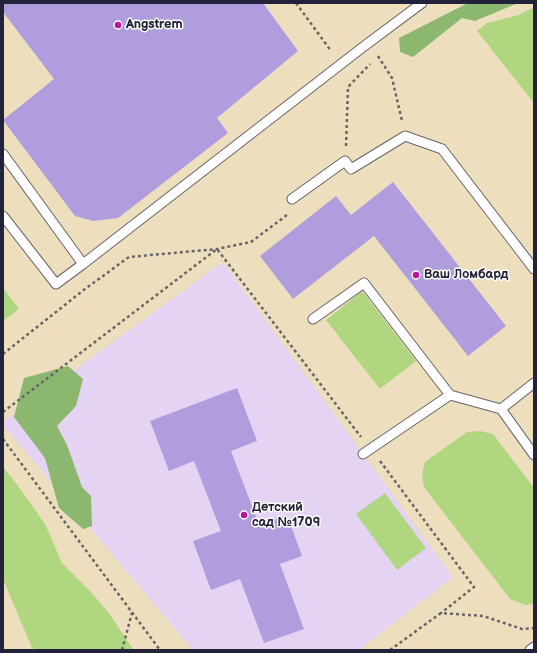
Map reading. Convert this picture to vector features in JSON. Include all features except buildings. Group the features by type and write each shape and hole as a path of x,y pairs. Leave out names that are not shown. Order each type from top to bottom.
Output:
{"lane":[{"path":"3,216 56,284 422,3"},
{"path":"292,199 345,161 351,169 405,136 442,149 534,269"},
{"path":"3,154 83,264"},
{"path":"313,319 364,283 450,395 501,409 534,454"},
{"path":"501,409 534,382"},
{"path":"366,452 450,395"},
{"path":"530,650 534,647"}],"path":[{"path":"296,3 341,64"},
{"path":"370,42 392,78 405,136"},
{"path":"345,161 348,87 378,56"},
{"path":"3,354 85,289 129,257 217,249 251,242"},
{"path":"3,412 217,249"},
{"path":"217,249 366,452 474,587 390,650"},
{"path":"3,439 160,650"},
{"path":"122,650 132,613"},
{"path":"441,613 483,616 522,629 534,628"}],"shaded area":[{"name":"Детский сад №1709","path":"223,262 453,577 359,650 193,650 3,425 3,422"}],"green space":[{"path":"468,3 518,3 475,21 462,18 413,57 400,52 399,38"},
{"path":"534,7 534,103 477,31 487,23 519,15"},
{"path":"3,288 19,309 3,321"},
{"path":"362,291 416,361 380,389 326,320"},
{"path":"68,366 83,379 76,406 57,426 67,445 82,487 91,496 92,526 83,529 59,508 45,458 14,417 24,378"},
{"path":"480,431 493,434 534,488 534,604 525,605 510,599 424,487 422,474 425,462 467,432"},
{"path":"3,467 45,524 62,563 90,591 108,612 133,649 34,650 32,648 3,579"},
{"path":"385,493 426,548 397,570 356,514"}],"place":[{"name":"Angstrem","path":"118,25"},
{"name":"Ваш Ломбард","path":"416,275"},
{"name":"Детский сад №1709","path":"244,515"}]}
